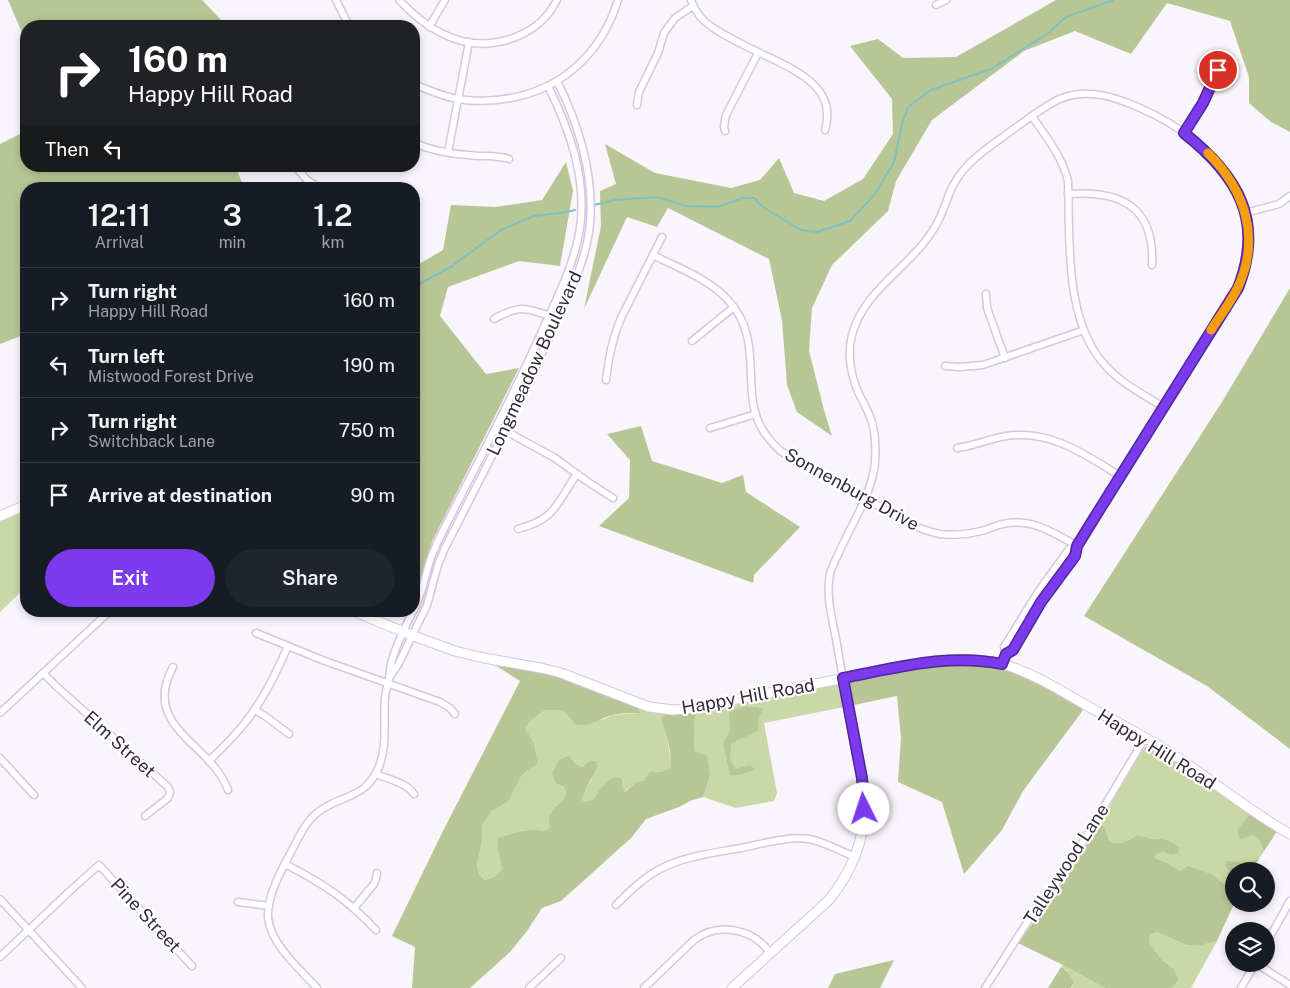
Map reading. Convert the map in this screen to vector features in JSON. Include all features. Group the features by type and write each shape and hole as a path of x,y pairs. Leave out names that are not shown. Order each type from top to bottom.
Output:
{"street":[{"path":"336,0 346,20"},
{"path":"398,0 419,20"},
{"path":"429,27 445,0"},
{"path":"420,21 450,37 469,42 492,43 523,34 545,18 557,0"},
{"path":"420,87 458,99 481,101 503,100 548,86 574,69 592,51 606,29 618,0"},
{"path":"936,6 946,0"},
{"path":"637,104 639,92 658,53 664,33 675,18 692,3 704,21 711,27 795,70 810,81 823,97 827,110 825,130"},
{"path":"448,152 469,42"},
{"path":"725,131 726,115 758,52"},
{"path":"1184,133 1203,103 1218,70"},
{"name":"Longmeadow Boulevard","path":"420,615 427,605 438,565 445,548 534,372 558,319 585,251 590,226 589,179 581,142 569,107 556,81"},
{"name":"Longmeadow Boulevard","path":"420,596 433,553 524,371 574,254 580,228 579,180 567,128 548,86"},
{"path":"732,988 829,900 842,882 855,857 862,833 864,796 862,778 829,604 829,581 834,563 866,498 874,473 876,446 873,425 855,384 850,362 850,344 856,324 879,289 915,254 932,232 960,174 974,159 1052,103 1069,96 1100,94 1111,96 1148,111 1184,133 1222,168 1237,191 1245,213 1248,231 1246,264 1238,288 1077,546 1069,549 1038,592 1004,647 1006,654 1002,664"},
{"path":"1032,116 1056,150 1062,161 1068,181 1070,255 1076,303 1084,330 1097,356 1114,374 1163,407"},
{"path":"420,145 469,156 497,156 509,159"},
{"path":"300,172 310,182"},
{"path":"1068,194 1102,194 1121,200 1134,208 1145,222 1149,231 1153,250 1152,264"},
{"path":"1245,213 1279,204 1290,196"},
{"path":"606,380 615,332 662,238"},
{"name":"Sonnenburg Drive","path":"653,255 710,284 734,307 748,338 751,390 756,414 768,438 781,451 920,528 939,534 950,535 972,533 1009,523 1030,524 1048,529 1077,546"},
{"path":"986,294 986,308 1005,358"},
{"path":"692,341 734,307"},
{"path":"494,319 519,308 533,309 558,319"},
{"path":"945,366 972,367 983,365 1084,330"},
{"path":"710,428 756,414"},
{"path":"496,426 555,458 613,498"},
{"path":"956,448 972,446 1004,436 1041,437 1067,444 1120,476"},
{"path":"518,529 537,523 552,511 558,505 577,474"},
{"path":"0,516 20,508"},
{"path":"0,713 104,617"},
{"name":"Happy Hill Road","path":"367,617 443,647 474,656 561,673 642,706 661,709 685,709 934,661 972,660 1002,664 1029,674 1145,738 1172,754 1246,807 1290,834"},
{"name":"Longmeadow Boulevard","path":"407,634 411,617"},
{"name":"Longmeadow Boulevard","path":"407,634 419,617"},
{"path":"256,633 288,646 388,680 440,702 450,708 455,714"},
{"path":"317,988 275,939 268,916 271,897 285,864 312,817 324,808 360,792 376,774 383,754 385,699 388,680 398,665 407,634"},
{"path":"209,761 230,740 255,710 288,646"},
{"path":"173,667 165,686 165,700 170,719 183,736 222,775 228,790"},
{"name":"Elm Street","path":"43,674 168,787 170,792 168,798 145,816"},
{"path":"255,710 289,734"},
{"name":"Talleywood Lane","path":"985,988 1028,921 1068,867 1145,738"},
{"path":"0,758 34,795"},
{"path":"376,774 404,784 414,794"},
{"path":"616,905 653,874 673,863 697,856 799,838 817,842 855,857"},
{"path":"285,864 330,889 354,908 376,930"},
{"name":"Pine Street","path":"29,930 99,865 192,966"},
{"path":"354,908 374,884 376,873"},
{"path":"0,898 82,988"},
{"path":"1275,928 1290,901"},
{"path":"238,902 269,906"},
{"path":"0,957 29,930"},
{"path":"644,988 694,940 715,930 729,930 749,934 762,943 770,953"},
{"path":"529,988 560,958"},
{"path":"1241,988 1251,972"},
{"path":"1269,972 1290,985"}],"green space":[{"path":"8,0 202,0 221,20 20,20 20,28"},
{"path":"1056,0 1290,0 1290,132 1271,122 1249,103 1249,77 1230,21 1167,3 1131,54 1075,31 1024,51 932,120 896,181 888,211 832,265 812,308 809,351 832,436 797,412 787,385 782,320 769,259 668,208 657,227 627,217 584,309 601,226 600,191 616,184 605,144 655,173 731,188 760,180 779,158 794,193 824,201 863,179 893,134 892,99 850,46 878,39 903,58 956,57"},
{"path":"20,134 20,172 238,172 242,182 20,182 20,336 0,344 0,144"},
{"path":"566,162 573,191 560,266 519,261 448,287 440,316 486,374 519,368 432,542 420,582 420,263 443,250 451,205 496,207 542,200"},
{"path":"1290,288 1290,749 1207,686 1084,616 1222,402"},
{"path":"641,426 652,461 722,483 743,475 746,492 800,527 754,575 753,583 599,526 629,498 630,460 607,434"},
{"path":"20,508 20,593 0,612 0,516"},
{"path":"484,658 524,665 639,704 640,713 612,715 590,724 580,725 574,724 562,710 545,710 530,721 525,728 534,743 538,764 520,778 508,802 492,811 482,825 482,841 477,865 479,874 485,880 494,877 502,870 498,851 498,838 527,830 545,831 550,827 549,817 556,806 564,799 566,791 563,786 556,783 552,773 559,760 569,755 582,768 590,761 596,761 598,766 586,788 582,800 585,802 593,800 610,779 618,777 622,779 622,786 625,792 636,782 644,780 650,771 660,772 670,768 670,749 661,718 673,711 684,710 695,713 694,751 707,756 710,776 703,797 646,819 631,838 561,901 542,908 510,952 470,988 412,988 415,947 392,936 442,833 520,681"},
{"path":"923,663 1002,664 1086,706 1023,791 1002,830 964,874 942,802 898,782 901,738 897,696 849,706 843,678"},
{"path":"843,678 849,706 764,723 777,793 774,801 736,808 703,797 710,776 694,752 695,714 685,709"},
{"path":"639,704 673,710 668,743 671,760 670,768 660,772 650,771 644,780 636,782 624,792 622,786 600,789 593,800 585,803 582,800 586,788 592,779 569,755 559,760 563,786 566,791 564,799 556,806 550,827 545,831 527,830 498,838 498,851 502,870 494,877 485,880 479,874 477,865 482,841 482,825 492,811 508,802 520,778 538,764 534,743 525,728 530,721 545,710 562,710 574,724 605,719 612,715 640,713"},
{"path":"744,707 763,709 758,719 759,730 731,744 730,760 736,769 750,765 756,770 730,775 723,743 730,731 730,711"},
{"path":"1151,741 1279,828 1257,862 1225,862 1225,885 1213,875 1180,871 1169,864 1156,860 1157,854 1163,852 1171,855 1177,853 1180,847 1163,838 1153,839 1137,835 1123,842 1109,841 1105,828 1100,823 1139,755"},
{"path":"1253,811 1279,828 1264,851 1259,839 1252,835 1239,838 1237,830"},
{"path":"1100,823 1105,828 1109,841 1123,842 1137,835 1153,839 1163,838 1180,847 1178,853 1171,855 1163,852 1155,857 1180,871 1188,866 1213,875 1225,885 1225,912 1230,912 1217,941 1198,946 1186,945 1157,932 1150,935 1149,942 1162,960 1174,969 1179,980 1172,988 1105,988 1018,943 1067,877"},
{"path":"1157,932 1186,945 1198,946 1217,941 1191,988 1172,988 1179,980 1174,969 1162,960 1149,942 1150,935"},
{"path":"894,960 880,988 828,988 835,974"},
{"path":"1063,965 1105,988 1072,988 1074,982 1067,970 1061,967"},
{"path":"1061,967 1067,971 1074,982 1071,988 1048,988"}],"waterway":[{"path":"594,205 615,200 657,197 686,206 717,207 743,198 754,198 763,207 801,230 817,232 850,221 875,194 894,162 902,124 908,107 931,90 991,69 1047,34 1066,17 1113,0"},
{"path":"420,284 452,266 501,230 534,216 575,210"}],"slow traffic":[{"path":"1208,153 1222,168 1237,191 1245,213 1249,237 1246,264 1238,288 1211,330"}],"route":[{"path":"864,809 862,778 843,678 934,661 972,660 1002,664 1006,654 1013,650 1041,602 1075,556 1077,546 1238,288 1246,264 1249,237 1248,225 1241,201 1237,191 1222,168 1203,148 1184,133 1203,103 1218,70"}]}
